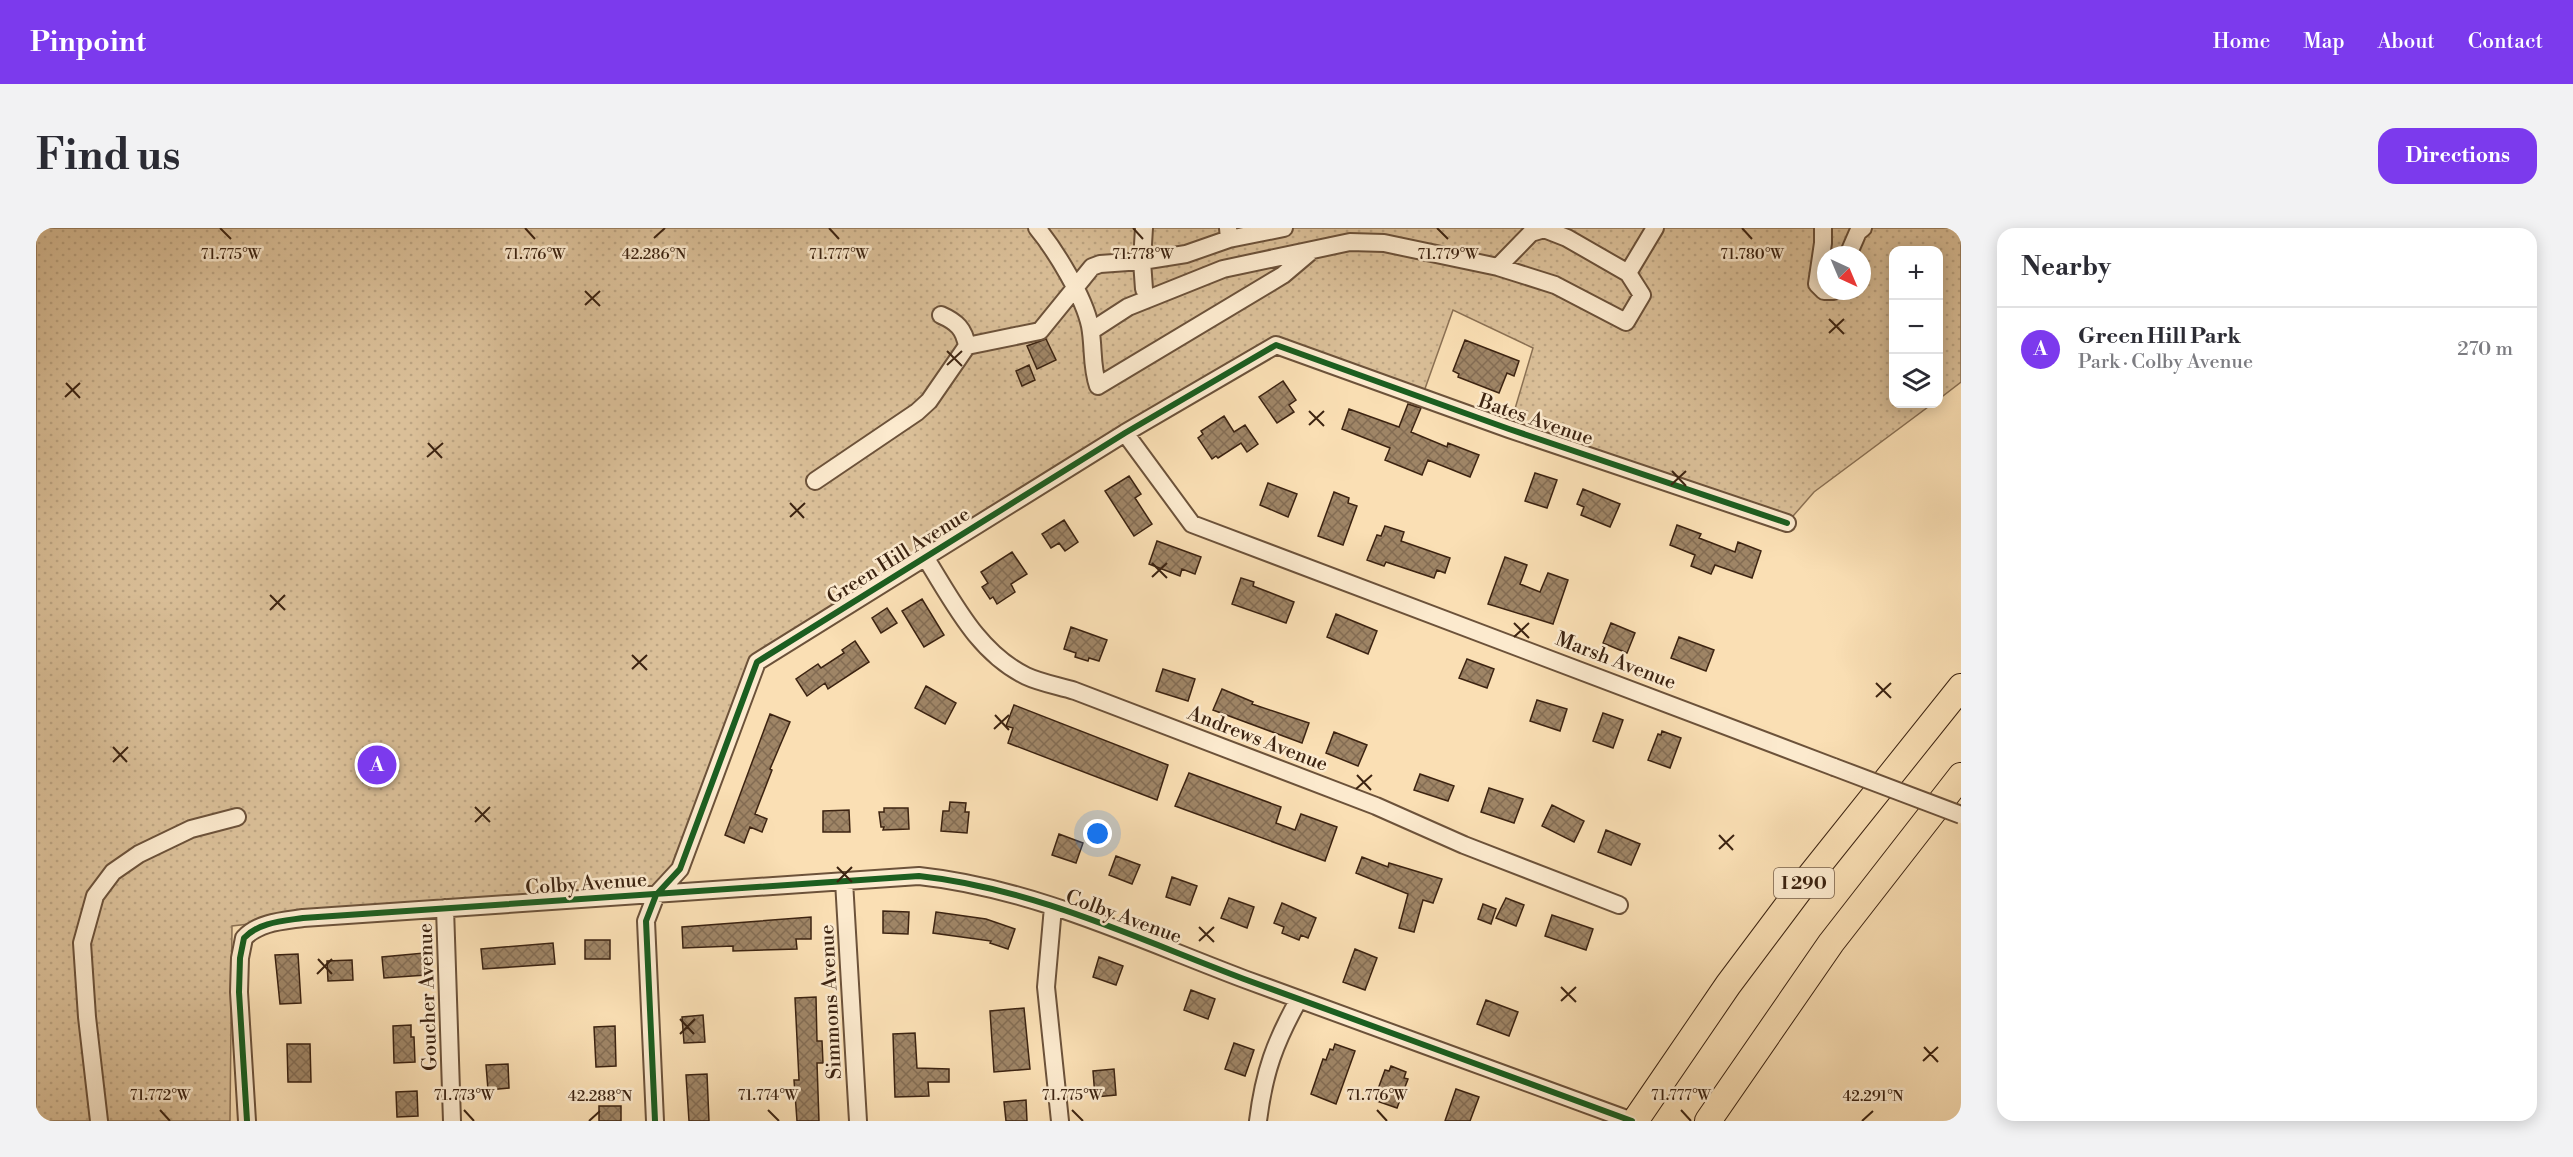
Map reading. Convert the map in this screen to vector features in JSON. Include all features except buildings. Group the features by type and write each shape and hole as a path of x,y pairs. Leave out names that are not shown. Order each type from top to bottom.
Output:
{"highway":[{"name":"I 290","path":"1634,1121 1728,985 1806,881 1961,687"},
{"name":"I 290","path":"1712,1116 1831,943 1961,776"}],"street":[{"path":"1037,228 1053,247 1074,288 1091,331 1093,372 1098,386 1283,275 1312,250"},
{"path":"1144,228 1142,261 1144,289"},
{"path":"815,481 917,412 929,401 967,346 1040,332 1092,267 1100,264 1142,261 1186,254 1229,234 1284,228"},
{"path":"1628,273 1655,228"},
{"path":"1823,228 1823,246"},
{"path":"1091,331 1128,307 1223,269 1350,242 1384,243 1498,267 1555,285 1626,322 1642,295 1628,273 1568,238 1544,229 1531,233 1498,267"},
{"path":"1852,246 1860,229"},
{"path":"941,315 954,321 960,327 967,346"},
{"name":"Green Hill Avenue","path":"655,1121 646,921 657,895 680,869 757,662 1125,433 1276,345"},
{"name":"Bates Avenue","path":"1276,345 1509,429 1787,523"},
{"name":"Marsh Avenue","path":"1125,433 1192,524 1961,815"},
{"name":"Andrews Avenue","path":"925,557 980,640 999,660 1027,676 1075,691 1376,806 1464,845 1619,905"},
{"path":"99,1121 87,1017 82,943 95,896 113,873 139,854 191,830 237,817"},
{"name":"Colby Avenue","path":"247,1121 240,958 244,938 258,928 272,923 303,918 919,876 958,880 1053,907 1634,1121"},
{"name":"Simmons Avenue","path":"844,881 858,1121"},
{"path":"1053,907 1046,987 1060,1121"},
{"name":"Goucher Avenue","path":"445,908 452,1121"},
{"path":"1258,1121 1264,1083 1275,1045 1299,999"}],"shaded area":[{"path":"36,228 1961,228 1961,382 1943,396 1943,246 1889,246 1889,408 1927,408 1814,492 1787,523 1509,429 1533,348 1453,310 1422,397 1276,345 757,662 680,869 656,895 303,918 232,926 230,1121 36,1121"}],"cycle path":[{"path":"655,1121 646,921 656,895 680,869 757,662 1125,433 1276,345 1509,429 1787,523"},
{"path":"247,1121 239,992 240,958 244,938 264,925 303,918 919,876 961,882 1044,903 1632,1121"}],"place":[{"name":"Green Hill Park","path":"377,765"}]}
